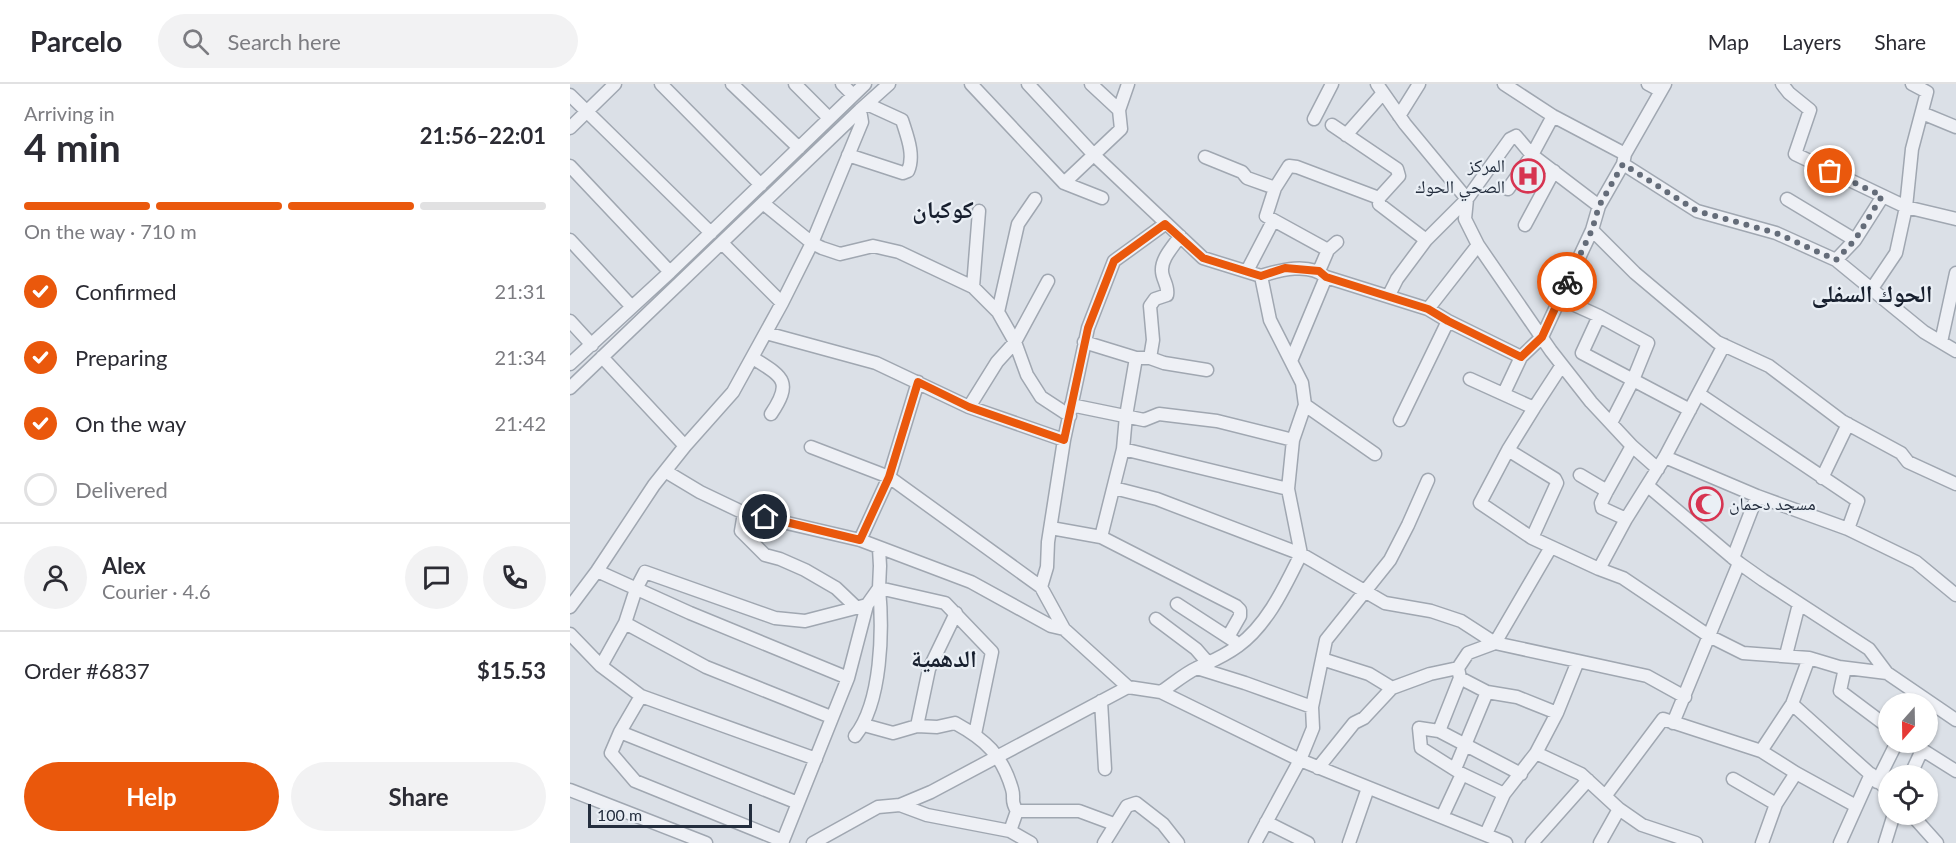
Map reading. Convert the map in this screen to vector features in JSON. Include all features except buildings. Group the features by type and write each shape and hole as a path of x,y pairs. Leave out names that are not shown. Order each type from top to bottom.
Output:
{"street":[{"path":"570,128 615,84"},
{"path":"662,84 761,185"},
{"path":"732,84 799,148"},
{"path":"795,84 829,118"},
{"path":"842,84 853,95"},
{"path":"570,364 670,272 865,84"},
{"path":"570,388 889,84"},
{"path":"971,84 1064,183 1102,198"},
{"path":"1028,84 1095,156 1203,258 1261,276 1285,268 1323,274 1428,309 1521,357"},
{"path":"1091,84 1119,110"},
{"path":"1064,183 1121,129 1119,110 1128,84"},
{"path":"1314,119 1332,84"},
{"path":"1399,116 1419,84"},
{"path":"1504,84 1624,159 1697,211 1776,233 1836,260 1924,332 1956,351"},
{"path":"1504,393 1521,357 1542,337 1592,230 1599,206 1663,88 1648,84"},
{"path":"1782,84 1789,93 1810,110 1795,154 1906,207 1956,219"},
{"path":"1871,290 1896,253 1906,207 1912,149 1927,92 1912,84"},
{"path":"1346,135 1380,89 1399,116 1467,199 1465,219 1478,245 1562,365 1591,402 1632,446 1658,469"},
{"path":"570,95 711,233"},
{"path":"570,606 684,446 733,393 812,243 862,122 864,107"},
{"path":"848,155 903,172 908,171 911,164 909,141 902,120 864,107"},
{"path":"1922,113 1956,127"},
{"path":"1508,189 1532,155 1553,116"},
{"path":"1332,126 1397,169 1399,176 1379,198 1379,204 1426,240"},
{"path":"1389,296 1397,279 1426,240 1467,199 1510,139 1516,136 1532,155 1599,206"},
{"path":"1205,157 1242,172 1247,178 1275,188"},
{"path":"570,166 670,272"},
{"path":"1291,361 1332,246 1266,216 1275,188 1289,166 1297,166 1379,198"},
{"path":"1525,225 1554,171"},
{"path":"1836,260 1855,240 1882,196"},
{"path":"998,312 1018,225 1035,199"},
{"path":"1787,199 1855,240"},
{"path":"764,204 812,243 840,254 873,246 899,252 973,287 998,312 1015,342 1027,375 1041,397 1071,410 1144,420 1159,414 1217,421 1293,440"},
{"path":"973,287 979,211"},
{"path":"1246,272 1273,221"},
{"path":"1041,587 1047,567 1048,542 1064,440 1088,328 1114,261 1165,224"},
{"path":"1592,230 1635,273 1717,342 1769,366 1848,424 1901,453 1908,462 1956,484"},
{"path":"1150,358 1153,340 1150,306 1155,299 1167,295 1168,290 1162,271 1164,261 1180,236"},
{"path":"570,240 633,307"},
{"path":"723,243 782,303"},
{"path":"1428,309 1478,245"},
{"path":"1941,342 1956,273"},
{"path":"1161,692 1197,668 1209,664 1240,645 1274,604 1301,554 1288,489 1293,440 1305,405 1302,383 1270,320 1261,276"},
{"path":"969,407 997,362 1015,342 1048,281"},
{"path":"1559,298 1599,316 1648,343 1633,380 1611,423"},
{"path":"1599,316 1582,353 1690,410"},
{"path":"570,321 592,345"},
{"path":"1400,420 1448,321"},
{"path":"766,333 876,363 969,407 1064,440"},
{"path":"1084,342 1136,358 1150,358 1164,363 1207,370"},
{"path":"1599,569 1626,519 1665,457 1724,345"},
{"path":"602,357 684,446"},
{"path":"753,358 772,371 783,386 783,394 771,414"},
{"path":"1101,537 1123,449 1136,358"},
{"path":"1562,365 1508,450 1480,503 1532,538 1623,578 1709,636 1743,653 1809,658 1845,668 1887,674"},
{"path":"1470,379 1534,408"},
{"path":"860,540 889,477 918,382"},
{"path":"1699,394 1858,501 1848,529"},
{"path":"1305,405 1375,454"},
{"path":"1822,478 1848,424"},
{"path":"1626,519 1602,508 1601,503 1632,446"},
{"path":"811,447 889,477 1041,587 1064,629 1128,687 1161,692 1318,768 1500,842"},
{"path":"1123,449 1288,489"},
{"path":"1508,450 1555,479 1557,483 1532,538"},
{"path":"1665,457 1757,496 1848,529 1916,562 1956,595"},
{"path":"665,471 700,492 744,513 787,521 860,540 971,582 1051,626 1064,629"},
{"path":"1580,475 1607,491"},
{"path":"1255,843 1300,760 1313,728 1311,707 1326,640 1390,560 1428,480"},
{"path":"1648,486 1736,560 1869,649 1887,674 1908,693"},
{"path":"1114,488 1157,499 1301,554 1385,603 1431,611 1461,621 1495,643 1532,653 1647,676 1684,697"},
{"path":"1673,723 1709,636 1757,496"},
{"path":"744,513 741,531 765,555 805,570 862,607"},
{"path":"1051,528 1101,537 1236,606 1240,610 1240,616 1228,637"},
{"path":"1439,731 1468,653 1495,643 1551,547"},
{"path":"855,736 864,725 879,670 881,609 879,548"},
{"path":"597,571 690,613 848,678"},
{"path":"601,666 625,623 636,589 645,572 775,618 805,621 862,607"},
{"path":"641,696 620,732 611,753 635,782 782,842 848,678 862,607 879,588"},
{"path":"879,588 945,603 992,652 975,734"},
{"path":"1177,604 1240,645"},
{"path":"1786,656 1799,604"},
{"path":"917,726 929,669 956,613"},
{"path":"1156,619 1196,650 1209,664"},
{"path":"625,623 706,667 831,717"},
{"path":"570,634 601,666 641,696 816,759"},
{"path":"1761,751 1792,704 1809,658"},
{"path":"1322,659 1369,674 1392,688"},
{"path":"1485,834 1504,795 1536,753 1557,713 1578,661"},
{"path":"1197,668 1311,707"},
{"path":"1845,668 1840,691 1878,720"},
{"path":"1318,768 1354,723 1364,718 1392,688 1430,674 1459,673 1487,692 1517,697 1557,713"},
{"path":"813,843 878,807 900,805 931,792 1128,687"},
{"path":"1442,817 1466,744 1487,692"},
{"path":"1101,701 1105,769"},
{"path":"1792,704 1878,781"},
{"path":"1938,708 1955,715"},
{"path":"1606,795 1663,719 1761,751 1856,806"},
{"path":"864,725 893,733 917,726 937,728 955,723 975,734 998,756 1006,769 1012,790 1012,803 1017,812 1010,831"},
{"path":"1504,795 1421,748 1419,728 1439,731 1521,774"},
{"path":"620,732 798,803"},
{"path":"1536,753 1581,774 1619,809 1642,825 1696,843"},
{"path":"1840,843 1856,806 1890,753"},
{"path":"1927,753 1956,771"},
{"path":"1762,843 1776,804 1796,773"},
{"path":"1733,779 1776,804"},
{"path":"1532,843 1588,780"},
{"path":"1349,843 1368,788"},
{"path":"570,790 706,843"},
{"path":"1104,843 1126,806 1136,803 1163,824 1178,843"},
{"path":"900,805 927,815 1010,831 1031,843"},
{"path":"1600,843 1619,809"},
{"path":"1017,812 1079,811 1114,824"},
{"path":"1266,822 1308,843"},
{"path":"1885,843 1891,825"},
{"path":"1921,825 1937,843"}],"way so far":[{"path":"1567,282 1592,230 1599,206 1623,164 1697,211 1776,233 1836,260 1855,240 1882,196 1830,171"}],"place":[{"name":"المركز الصحي الحوك","path":"1528,176"},
{"name":"مسجد دحمان","path":"1706,504"}],"district":[{"name":"كوكبان","path":"943,210"},
{"name":"الحوك السفلى","path":"1872,294"},
{"name":"الدهمية","path":"944,659"}],"route":[{"path":"765,517 860,540 889,477 918,382 969,407 1064,440 1088,328 1114,261 1165,224 1203,258 1261,276 1285,268 1319,271 1326,277 1428,309 1521,357 1542,337 1567,282"}]}
